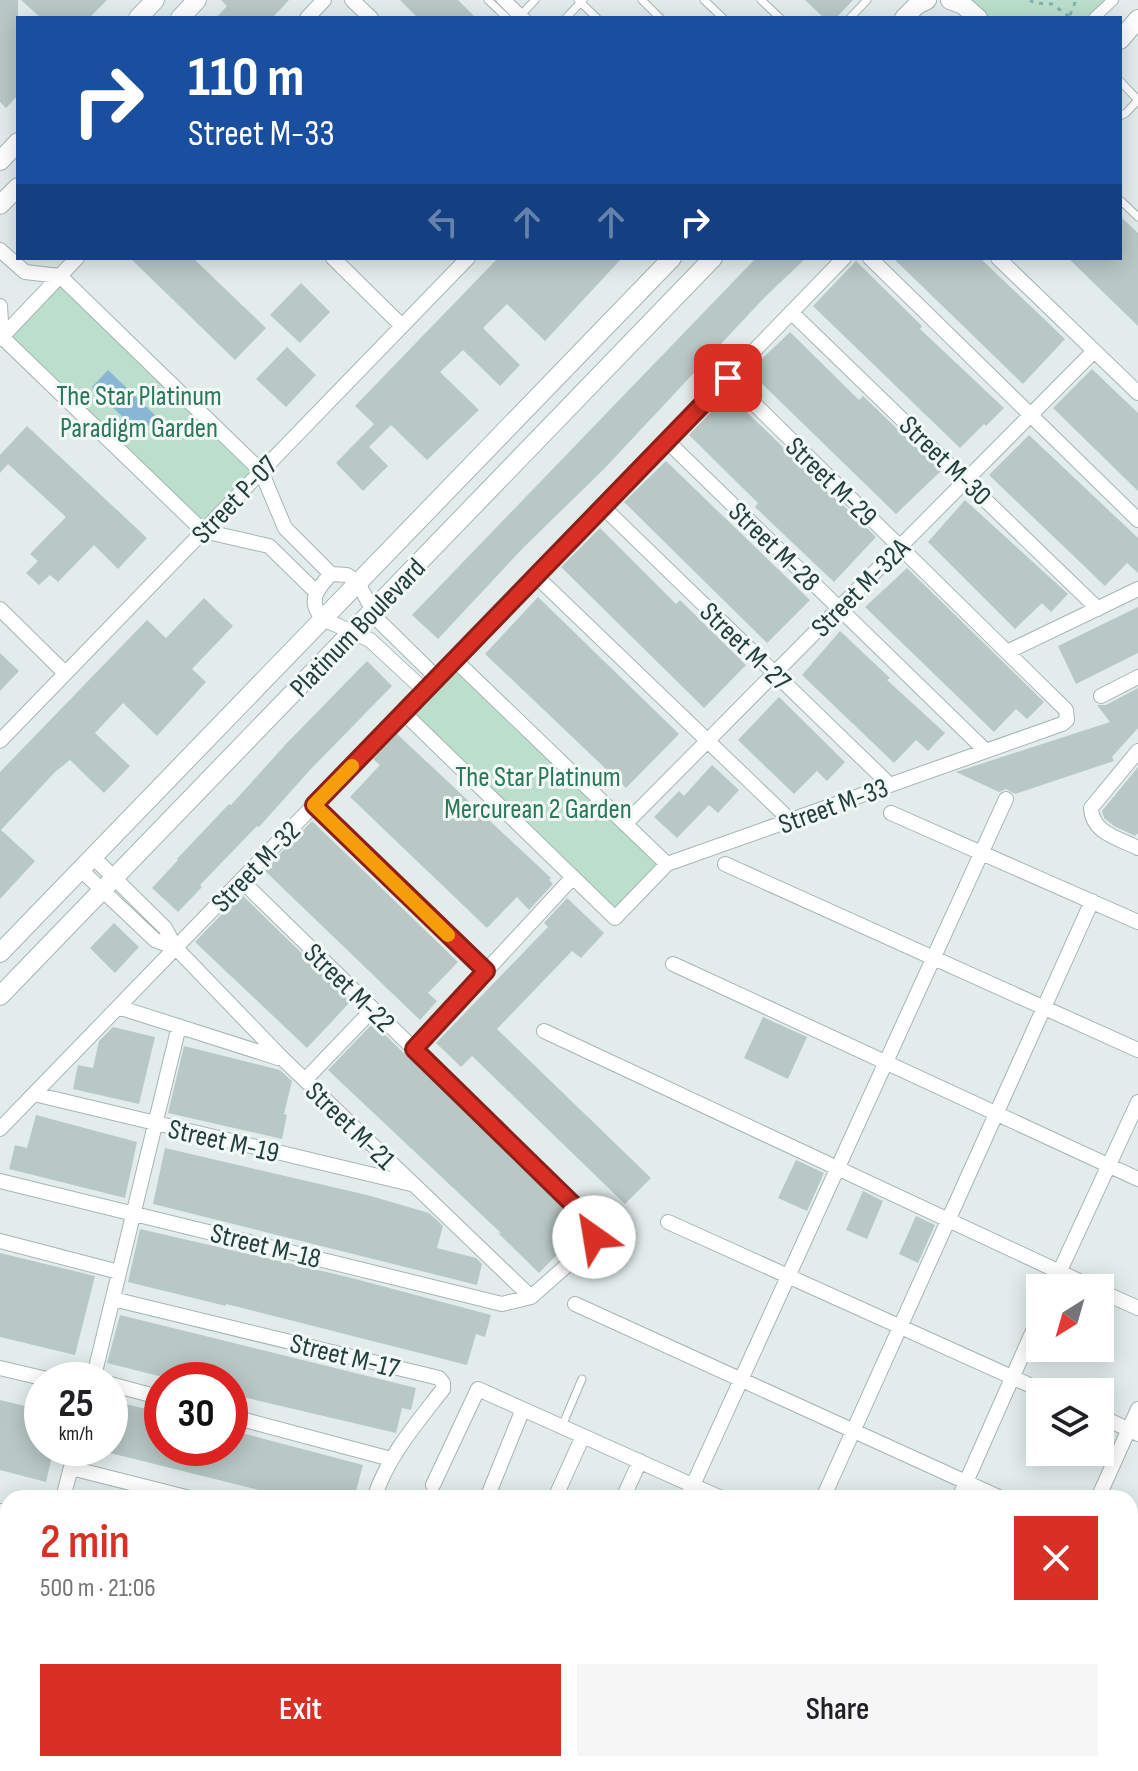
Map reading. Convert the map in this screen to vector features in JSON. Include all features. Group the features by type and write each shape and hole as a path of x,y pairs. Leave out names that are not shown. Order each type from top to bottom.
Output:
{"street":[{"path":"140,16 155,0"},
{"path":"182,16 197,0"},
{"path":"309,16 324,0"},
{"path":"352,0 369,16"},
{"path":"909,16 927,0"},
{"path":"950,0 963,5 976,16"},
{"path":"1096,16 1113,0"},
{"path":"1122,38 1138,19"},
{"path":"0,161 16,144"},
{"path":"0,205 16,189"},
{"path":"1,253 25,272 60,276 261,471 285,528 331,574 347,575 358,583 383,626 437,678"},
{"path":"1,338 75,260"},
{"path":"335,260 402,326"},
{"name":"Street P-07","path":"0,741 466,260"},
{"name":"Platinum Boulevard","path":"0,953 670,260"},
{"name":"Platinum Boulevard","path":"0,996 711,260"},
{"name":"Street M-32","path":"0,1129 842,260"},
{"path":"872,260 1138,520"},
{"path":"1000,260 1138,393"},
{"path":"0,306 1,338 203,531 269,546 315,591"},
{"name":"Street M-30","path":"791,312 1098,609"},
{"name":"Street M-32A","path":"625,824 1094,351"},
{"name":"Street M-29","path":"728,378 1066,710 1067,720"},
{"name":"Street M-28","path":"667,441 986,751"},
{"name":"Street M-27","path":"603,507 890,785"},
{"path":"269,546 285,528"},
{"path":"331,574 315,591 315,608 323,619 370,640 425,691"},
{"path":"536,576 790,820"},
{"path":"1007,652 1138,589"},
{"path":"0,609 65,673"},
{"path":"455,660 667,864"},
{"path":"1101,696 1138,677"},
{"path":"404,713 573,877 414,1049"},
{"name":"Street M-33","path":"573,877 615,918 667,864 1067,720"},
{"path":"1138,751 1091,808 1092,820 1098,829 1138,848"},
{"path":"691,1490 1006,799"},
{"path":"314,805 486,971"},
{"path":"891,813 1138,922"},
{"name":"Street M-21","path":"87,864 155,940 176,948 283,1059 531,1297"},
{"path":"725,864 1138,1050"},
{"name":"Street M-22","path":"241,880 591,1222 595,1231 590,1245 531,1297"},
{"path":"827,1490 1092,901"},
{"path":"673,964 1138,1179"},
{"path":"118,1007 283,1059"},
{"path":"305,1080 373,1009"},
{"path":"97,1362 179,1026"},
{"path":"544,1031 1063,1274"},
{"name":"Street M-19","path":"34,1094 414,1184"},
{"path":"1059,1272 1138,1102"},
{"name":"Street M-18","path":"0,1181 502,1304 531,1297"},
{"path":"668,1222 1026,1384"},
{"path":"0,1241 119,1272"},
{"path":"1114,1297 1138,1308"},
{"name":"Street M-17","path":"113,1299 439,1378 443,1389 391,1459 377,1490"},
{"path":"575,1304 984,1490"},
{"path":"962,1490 1026,1346"},
{"path":"0,1368 24,1374"},
{"path":"433,1485 478,1389 640,1461 687,1490"},
{"path":"490,1490 523,1409"},
{"path":"1102,1490 1134,1431 1138,1409"},
{"path":"248,1421 391,1459"},
{"path":"1114,1422 1134,1431"},
{"path":"559,1490 583,1436"},
{"path":"627,1490 640,1461"},
{"path":"65,1490 71,1468 158,1490"}],"lane":[{"path":"488,0 505,16"},
{"path":"500,0 520,16"},
{"path":"508,0 520,16"},
{"path":"522,16 535,0"},
{"path":"642,0 658,16"},
{"path":"704,0 721,16"},
{"path":"761,0 778,16"},
{"path":"852,16 867,0"},
{"path":"568,16 581,1 595,16"},
{"path":"1122,83 1138,100 1122,115"},
{"path":"1122,202 1138,217"},
{"path":"562,1426 582,1379"}],"path":[{"path":"1032,2 1052,4 1069,16"}],"green space":[{"path":"967,0 1113,0 1096,16 977,16"},
{"name":"The Star Platinum Paradigm Garden","path":"60,276 261,471 203,531 2,337"},
{"name":"The Star Platinum Mercurean 2 Garden","path":"455,660 667,864 615,918 404,713"}],"water":[{"path":"108,370 157,417 140,434 92,387"}],"building":[{"path":"0,0 18,0 16,97 6,108 0,102"},
{"path":"21,0 107,0 91,16 39,16"},
{"path":"221,0 289,0 274,16 218,16 227,6"},
{"path":"400,0 458,0 474,16 416,16"},
{"path":"805,0 853,0 838,16 822,16"},
{"path":"1122,218 1138,233 1138,326 1070,260 1122,260"},
{"path":"132,260 195,260 266,328 235,360"},
{"path":"496,260 620,260 545,341 507,304 483,328 520,365 500,386 463,350 440,372 479,410 427,460 391,425 369,447 388,466 363,491 336,463 374,424 355,406"},
{"path":"754,260 804,260 438,639 412,615"},
{"path":"895,260 982,260 1065,339 1023,384"},
{"path":"856,261 922,326 920,329 1004,408 960,448 813,306"},
{"path":"301,283 330,312 300,343 270,315"},
{"path":"790,332 859,400 863,396 941,471 896,514 749,371"},
{"path":"287,347 316,375 286,407 256,379"},
{"path":"1092,369 1138,413 1138,491 1053,408"},
{"path":"728,394 876,537 834,582 755,507 758,503 689,435"},
{"path":"27,426 147,538 118,569 94,545 58,582 50,575 39,585 26,573 38,561 30,554 66,517 8,464 0,473 0,455"},
{"path":"1029,435 1138,538 1138,573 1127,563 1105,586 989,475"},
{"path":"666,461 810,600 767,643 624,502"},
{"path":"965,500 1068,594 1051,612 1042,603 1015,629 928,542"},
{"path":"600,528 676,604 680,600 746,665 704,708 561,567"},
{"path":"907,568 1044,702 1027,719 1016,709 994,732 865,607"},
{"path":"538,597 679,734 626,788 485,654"},
{"path":"204,598 233,626 192,669 206,682 157,736 123,703 95,733 130,766 104,793 70,760 55,772 1,830 35,861 0,899 0,772 147,620 166,638"},
{"path":"1138,607 1138,653 1076,684 1058,646"},
{"path":"840,631 945,733 928,751 916,740 894,763 802,675"},
{"path":"0,653 19,671 0,691"},
{"path":"367,661 392,686 200,885 202,887 178,912 152,888"},
{"path":"1138,688 1138,728 1112,757 1114,761 1015,794 1006,789 999,792 956,772 1110,722 1097,705 1106,705"},
{"path":"779,697 845,762 827,781 817,771 794,794 738,740"},
{"path":"397,734 551,878 549,880 553,884 529,910 517,897 487,928 350,797 380,765 373,759"},
{"path":"712,765 739,790 718,813 709,805 677,838 654,817 679,791 684,796"},
{"path":"1138,767 1138,833 1135,836 1114,826 1104,818 1102,811"},
{"path":"312,821 458,962 428,993 437,1001 420,1020 264,870"},
{"path":"241,894 351,1001 307,1048 195,942"},
{"path":"567,898 604,933 581,958 572,951 497,1029 651,1178 625,1204 472,1056 461,1067 436,1043 548,927 544,923"},
{"path":"114,923 139,947 115,973 90,948"},
{"path":"763,1017 807,1037 788,1079 744,1058"},
{"path":"373,1023 583,1228 539,1273 497,1232 502,1234 328,1070"},
{"path":"113,1027 155,1037 139,1104 73,1089 78,1065 93,1068 99,1041"},
{"path":"184,1046 280,1070 292,1081 282,1139 168,1113"},
{"path":"36,1115 137,1142 125,1198 9,1169 15,1145 27,1148"},
{"path":"165,1148 367,1195 429,1213 443,1226 437,1248 476,1258 482,1264 477,1285 153,1204"},
{"path":"796,1160 824,1173 807,1211 778,1198"},
{"path":"863,1191 883,1201 867,1239 846,1230"},
{"path":"916,1216 935,1225 918,1263 899,1254"},
{"path":"140,1229 348,1277 491,1315 485,1337 476,1334 467,1365 128,1282"},
{"path":"0,1253 95,1276 75,1355 0,1337"},
{"path":"120,1315 416,1388 411,1410 402,1408 396,1433 248,1398 248,1362 144,1362 144,1372 128,1368 128,1362 107,1362"},
{"path":"0,1400 24,1406 24,1466 50,1466 46,1482 0,1470"},
{"path":"128,1404 144,1408 144,1461 128,1457"},
{"path":"248,1435 363,1465 356,1490 259,1490 162,1466 248,1466"}],"slow traffic":[{"path":"352,766 314,805 448,935"}],"route":[{"path":"594,1237 591,1222 414,1049 486,971 314,805 728,378"}]}
